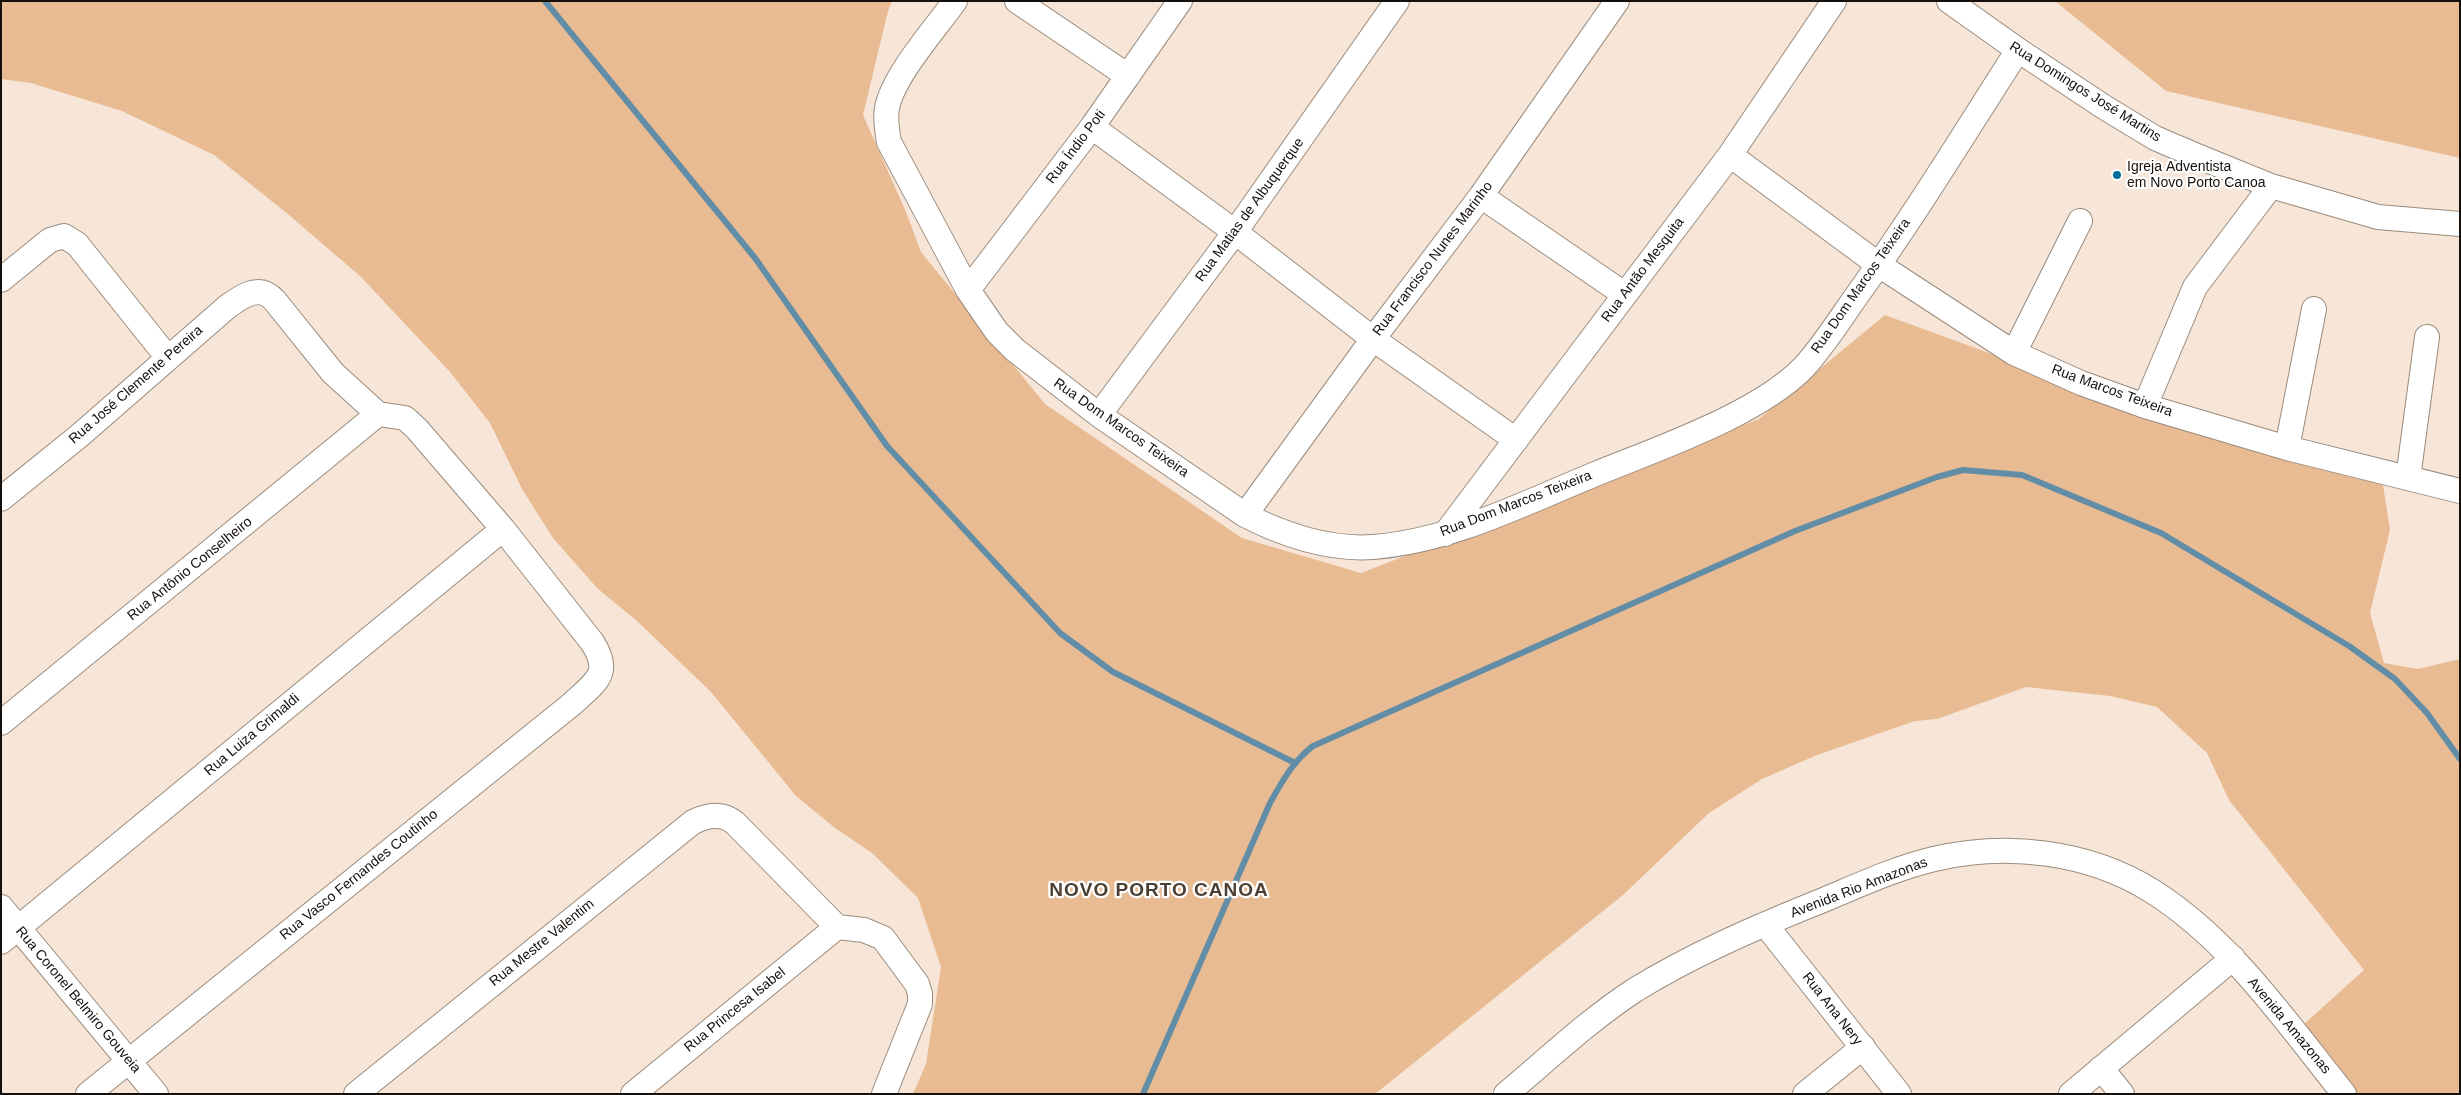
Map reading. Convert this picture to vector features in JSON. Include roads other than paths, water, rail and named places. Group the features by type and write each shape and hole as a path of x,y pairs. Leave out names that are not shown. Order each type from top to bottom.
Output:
{"street":[{"name":"Rua Dom Marcos Teixeira","path":"955,1 902,74 887,107 886,126 889,142 968,290 997,332 1015,350 1099,415 1245,514 1270,528 1299,538 1338,546 1372,547 1445,534 1663,446 1746,408 1786,384 1805,366 1878,266 2018,50"},
{"path":"1017,1 1128,76"},
{"name":"Rua Índio Poti","path":"968,290 1092,127 1180,1"},
{"name":"Rua Matias de Albuquerque","path":"1099,415 1235,232 1397,1"},
{"name":"Rua Francisco Nunes Marinho","path":"1245,514 1373,339 1481,196 1617,1"},
{"name":"Rua Antão Mesquita","path":"1445,534 1730,155 1834,1"},
{"name":"Rua Domingos José Martins","path":"1949,1 2018,50 2155,138 2271,186 2378,217 2460,224"},
{"path":"1092,127 1235,232 1373,339 1516,440"},
{"name":"Rua Marcos Teixeira","path":"1730,155 1878,266 2014,353 2081,383 2146,406 2287,448 2460,491"},
{"path":"2146,406 2195,287 2271,186"},
{"path":"1481,196 1624,294"},
{"path":"2014,353 2080,221"},
{"path":"1,280 50,240 64,236 77,244 168,358"},
{"name":"Rua José Clemente Pereira","path":"1,499 79,436 227,307 243,296 255,292 270,294 333,373 378,414"},
{"path":"2287,448 2314,309"},
{"path":"2408,478 2427,337"},
{"path":"378,414 401,417 410,421 502,529"},
{"name":"Rua Antônio Conselheiro","path":"1,724 378,414"},
{"name":"Rua Vasco Fernandes Coutinho","path":"88,1094 572,704 596,680 601,672 600,656 592,642 502,529"},
{"name":"Rua Luiza Grimaldi","path":"10,935 502,529"},
{"name":"Rua Mestre Valentim","path":"356,1094 693,822 712,815 730,819 735,823 837,926"},
{"name":"Avenida Rio Amazonas","path":"1506,1094 1635,990 1765,924 1888,874 1932,860 1974,852 2012,851 2048,854 2082,861 2149,889 2184,913 2233,958"},
{"name":"Rua Coronel Belmiro Gouveia","path":"1,907 10,935 128,1060 156,1094"},
{"name":"Rua Ana Nery","path":"1765,924 1900,1094"},
{"path":"837,926 864,930 883,938 917,984 920,994 916,1016 884,1094"},
{"name":"Rua Princesa Isabel","path":"633,1094 837,926"},
{"path":"2071,1094 2233,958"},
{"name":"Avenida Amazonas","path":"2233,958 2344,1094"},
{"path":"1805,1094 1863,1048"},
{"path":"2101,1068 2122,1094"}],"waterway":[{"path":"545,1 755,258 887,446 1060,633 1113,672 1295,763"},
{"path":"1143,1094 1270,803 1294,765 1313,746 1795,531 1937,477 1963,470 2022,475 2161,533 2349,646 2395,679 2427,713 2460,759"}],"place":[{"name":"Igreja Adventista em Novo Porto Canoa","path":"2117,175"}],"district":[{"name":"NOVO PORTO CANOA","path":"1159,891"}]}
